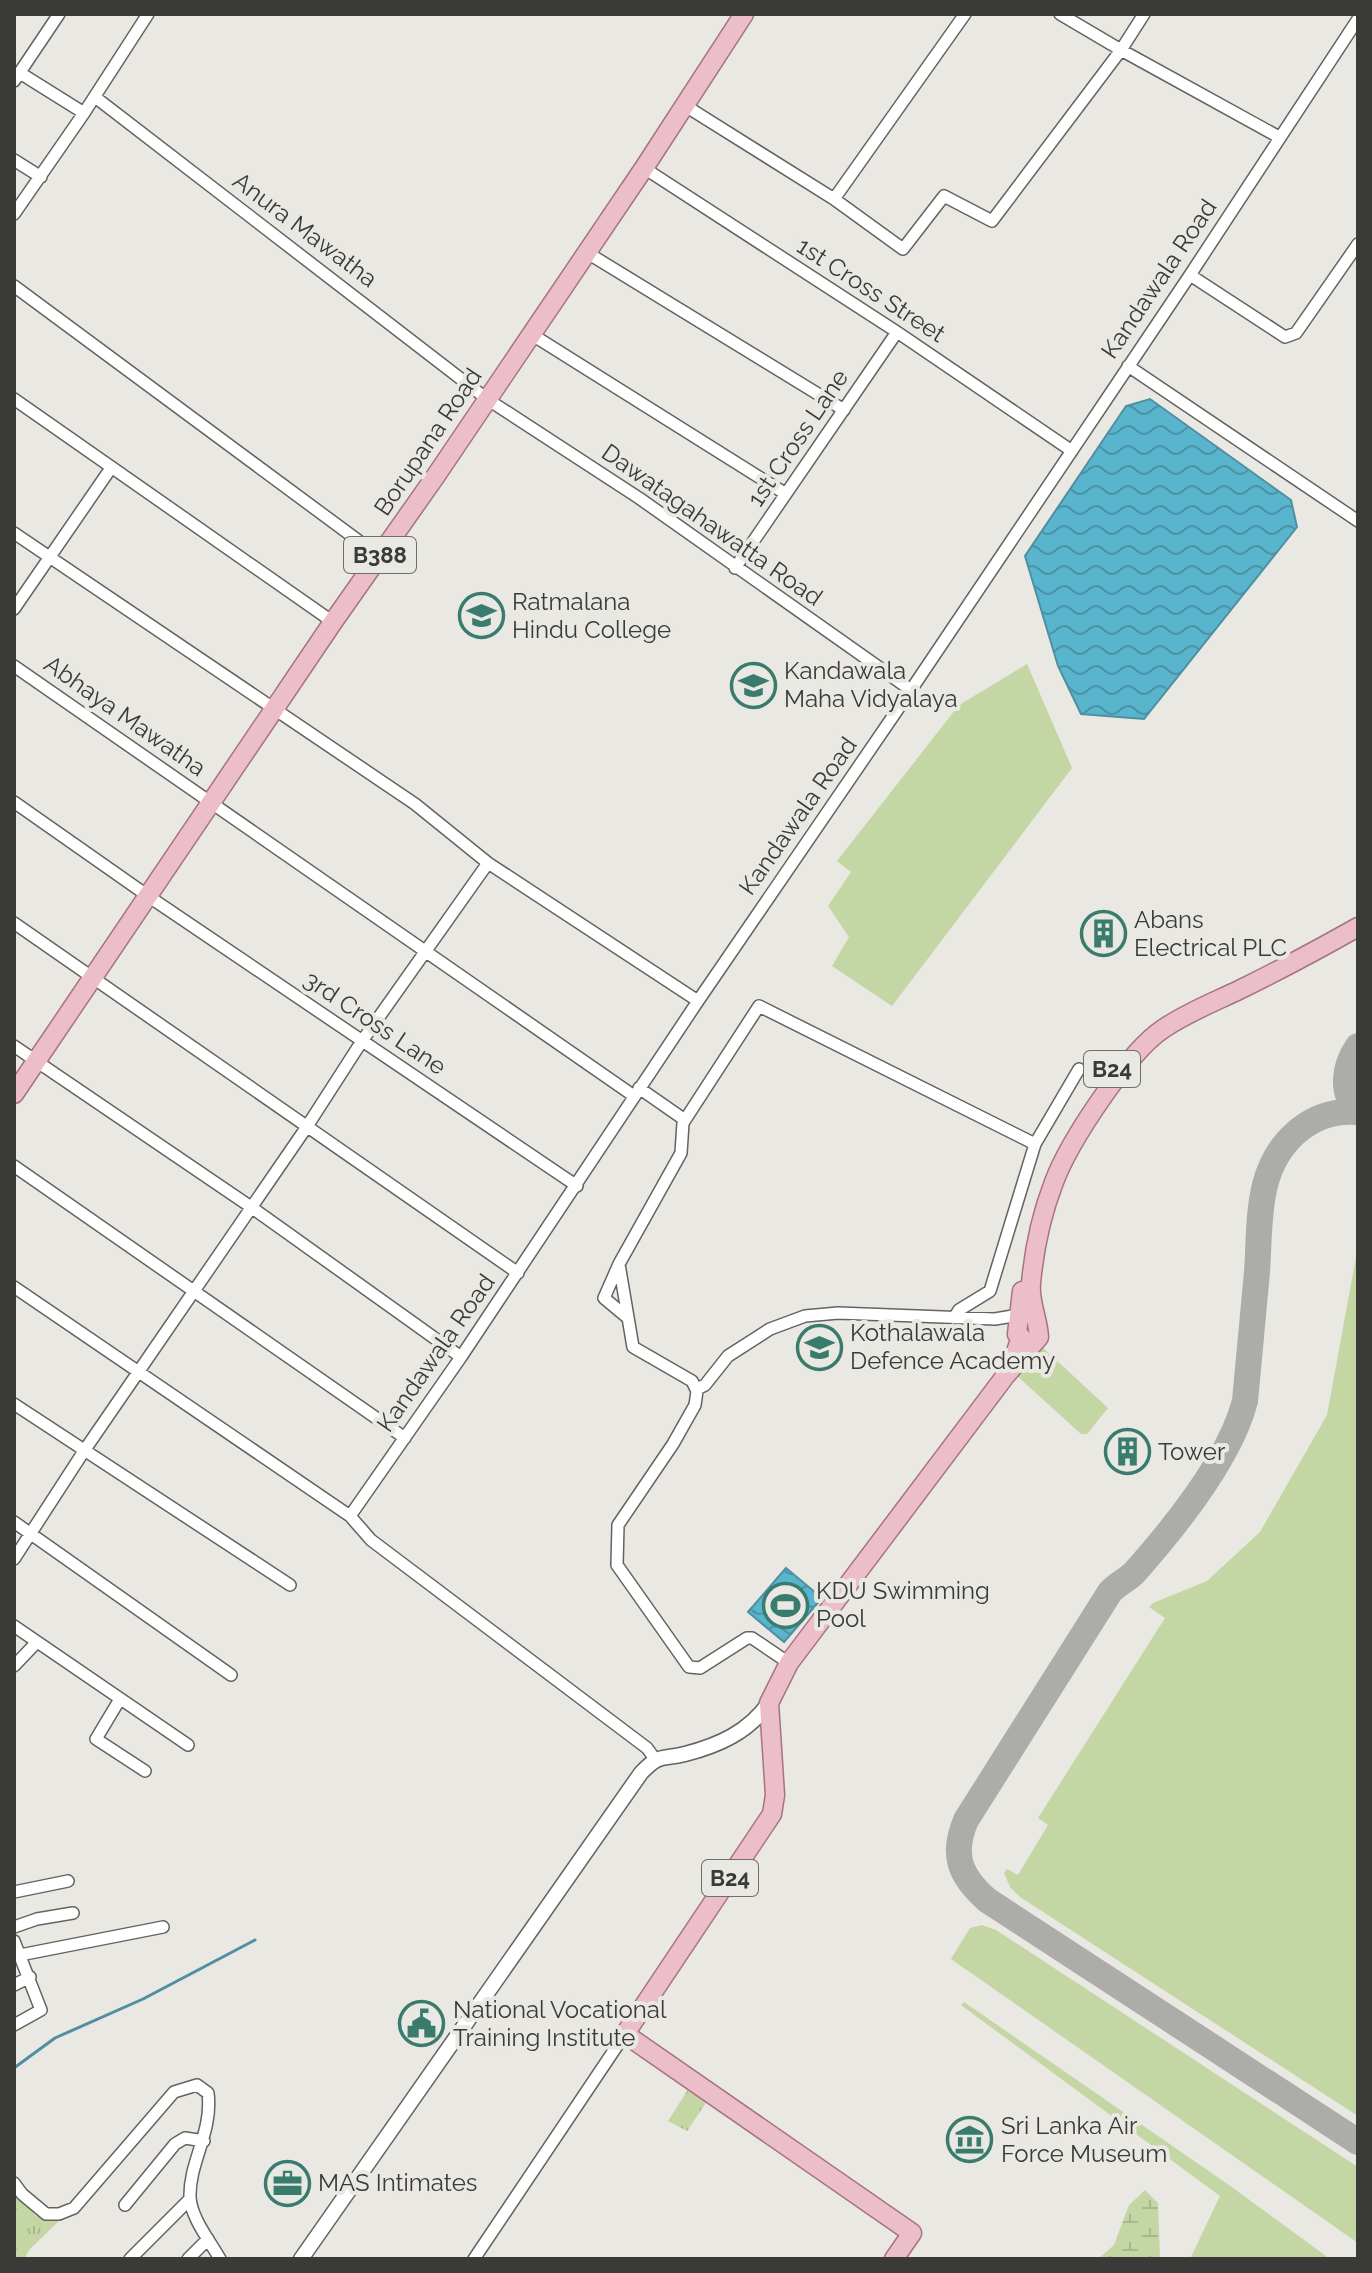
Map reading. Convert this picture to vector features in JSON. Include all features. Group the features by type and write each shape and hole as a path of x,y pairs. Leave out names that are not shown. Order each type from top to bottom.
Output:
{"main road":[{"name":"Borupana Road","path":"14,1094 644,168 744,14"},
{"name":"B24","path":"1024,1324 1036,1252 1053,1184 1062,1163 1135,1053 1165,1027 1358,927"},
{"path":"769,1703 789,1663 1006,1375 1024,1324"},
{"name":"B24","path":"625,2034 772,1814 775,1795 769,1703"},
{"path":"625,2034 912,2233 894,2259"}],"street":[{"path":"59,14 17,77 84,113"},
{"path":"14,214 148,14"},
{"path":"834,199 965,14"},
{"path":"1060,14 1279,137"},
{"path":"684,105 834,199 903,249 944,196 992,221 1121,50 1144,14"},
{"name":"Kandawala Road","path":"350,1516 577,1186 636,1092 1072,451 1358,19"},
{"name":"Anura Mawatha","path":"95,97 487,399"},
{"path":"14,160 41,177"},
{"name":"1st Cross Street","path":"644,168 897,332 1072,451"},
{"path":"1190,275 1285,337 1290,337 1296,333 1358,244"},
{"path":"586,252 844,410"},
{"path":"14,286 379,556"},
{"name":"1st Cross Lane","path":"735,568 897,332"},
{"path":"531,334 786,494"},
{"path":"1128,366 1358,521"},
{"path":"14,399 333,622"},
{"name":"Dawatagahawatta Road","path":"487,399 639,498 911,690"},
{"path":"14,609 111,468"},
{"path":"14,533 415,804 488,863 698,1001"},
{"name":"Abhaya Mawatha","path":"14,666 426,953 636,1092 685,1120"},
{"name":"3rd Cross Lane","path":"14,802 577,1186"},
{"path":"14,1559 362,1041 488,863"},
{"path":"14,923 518,1273"},
{"path":"628,1318 604,1298 619,1264 681,1153 681,1128 685,1120 759,1006 1035,1144"},
{"path":"14,1046 251,1207 461,1357"},
{"path":"954,1318 959,1310 990,1291 1035,1144 1079,1069"},
{"path":"14,1166 194,1288 405,1438"},
{"path":"619,1264 633,1347 689,1379 697,1389 695,1405 687,1419 618,1525 617,1565 689,1667 700,1668 747,1638 752,1638 789,1663"},
{"path":"14,1287 350,1516 371,1540 647,1748 655,1759"},
{"path":"697,1389 705,1385 728,1356 770,1329 796,1318 820,1313 995,1319 1024,1324"},
{"path":"995,1319 1010,1326 1024,1324"},
{"path":"14,1404 290,1585"},
{"path":"14,1522 231,1675"},
{"path":"14,1626 188,1745"},
{"path":"14,1666 36,1643"},
{"path":"120,1699 96,1739 145,1771"},
{"path":"301,2259 614,1811 655,1759 697,1751 729,1739 752,1723 769,1703"},
{"path":"14,1892 68,1881"},
{"path":"14,1927 37,1919 73,1913"},
{"path":"20,1955 163,1927"},
{"path":"14,1942 41,2010 14,2025"},
{"path":"14,1985 30,1977"},
{"path":"474,2259 625,2034"},
{"path":"14,2183 28,2201 46,2214 59,2214 74,2208 174,2092 197,2085 208,2093 209,2103 204,2141 190,2199 220,2259"},
{"path":"125,2205 175,2144 185,2138 204,2141"},
{"path":"130,2259 190,2199"},
{"path":"188,2259 208,2239"}],"green space":[{"path":"1027,664 1072,768 892,1006 832,966 849,937 828,906 851,872 837,861 959,705"},
{"path":"1358,1246 1358,2116 1020,1897 1010,1887 1004,1873 1007,1869 1018,1875 1048,1825 1038,1818 1165,1618 1149,1607 1207,1581 1260,1532 1327,1415"},
{"path":"1041,1346 1108,1408 1087,1434 1081,1434 1015,1374"},
{"path":"982,1925 996,1930 1358,2167 1358,2243 951,1959 970,1928"},
{"path":"964,2002 1229,2185 1330,2259 1190,2259 1220,2196 961,2005"},
{"path":"689,2088 706,2103 687,2131 668,2121"},
{"path":"1145,2190 1158,2203 1160,2259 1098,2259 1114,2245 1129,2205"},
{"path":"14,2191 36,2216 62,2218 24,2259 14,2259"}],"water":[{"path":"1150,399 1291,500 1297,527 1144,719 1081,714 1058,666 1025,556 1126,406"},
{"name":"KDU Swimming Pool","path":"786,1568 822,1598 784,1642 748,1612"}],"waterway":[{"path":"14,2068 55,2038 143,1999 255,1940"}],"taxiway":[{"path":"1358,1046 1346,1079 1348,1096 1358,1112"},
{"path":"1358,1112 1341,1112 1311,1122 1287,1142 1270,1169 1261,1206 1245,1401 1238,1423 1214,1469 1183,1514 1134,1573 1110,1592 966,1820 959,1844 965,1873 987,1900 1358,2142"}],"place":[{"name":"Ratmalana Hindu College","path":"481,616"},
{"name":"Kandawala Maha Vidyalaya","path":"753,685"},
{"name":"Abans Electrical PLC","path":"1103,934"},
{"name":"Kothalawala Defence Academy","path":"819,1347"},
{"name":"Tower","path":"1127,1452"},
{"name":"KDU Swimming Pool","path":"785,1605"},
{"name":"National Vocational Training Institute","path":"422,2024"},
{"name":"Sri Lanka Air Force Museum","path":"970,2140"},
{"name":"MAS Intimates","path":"287,2183"}]}
